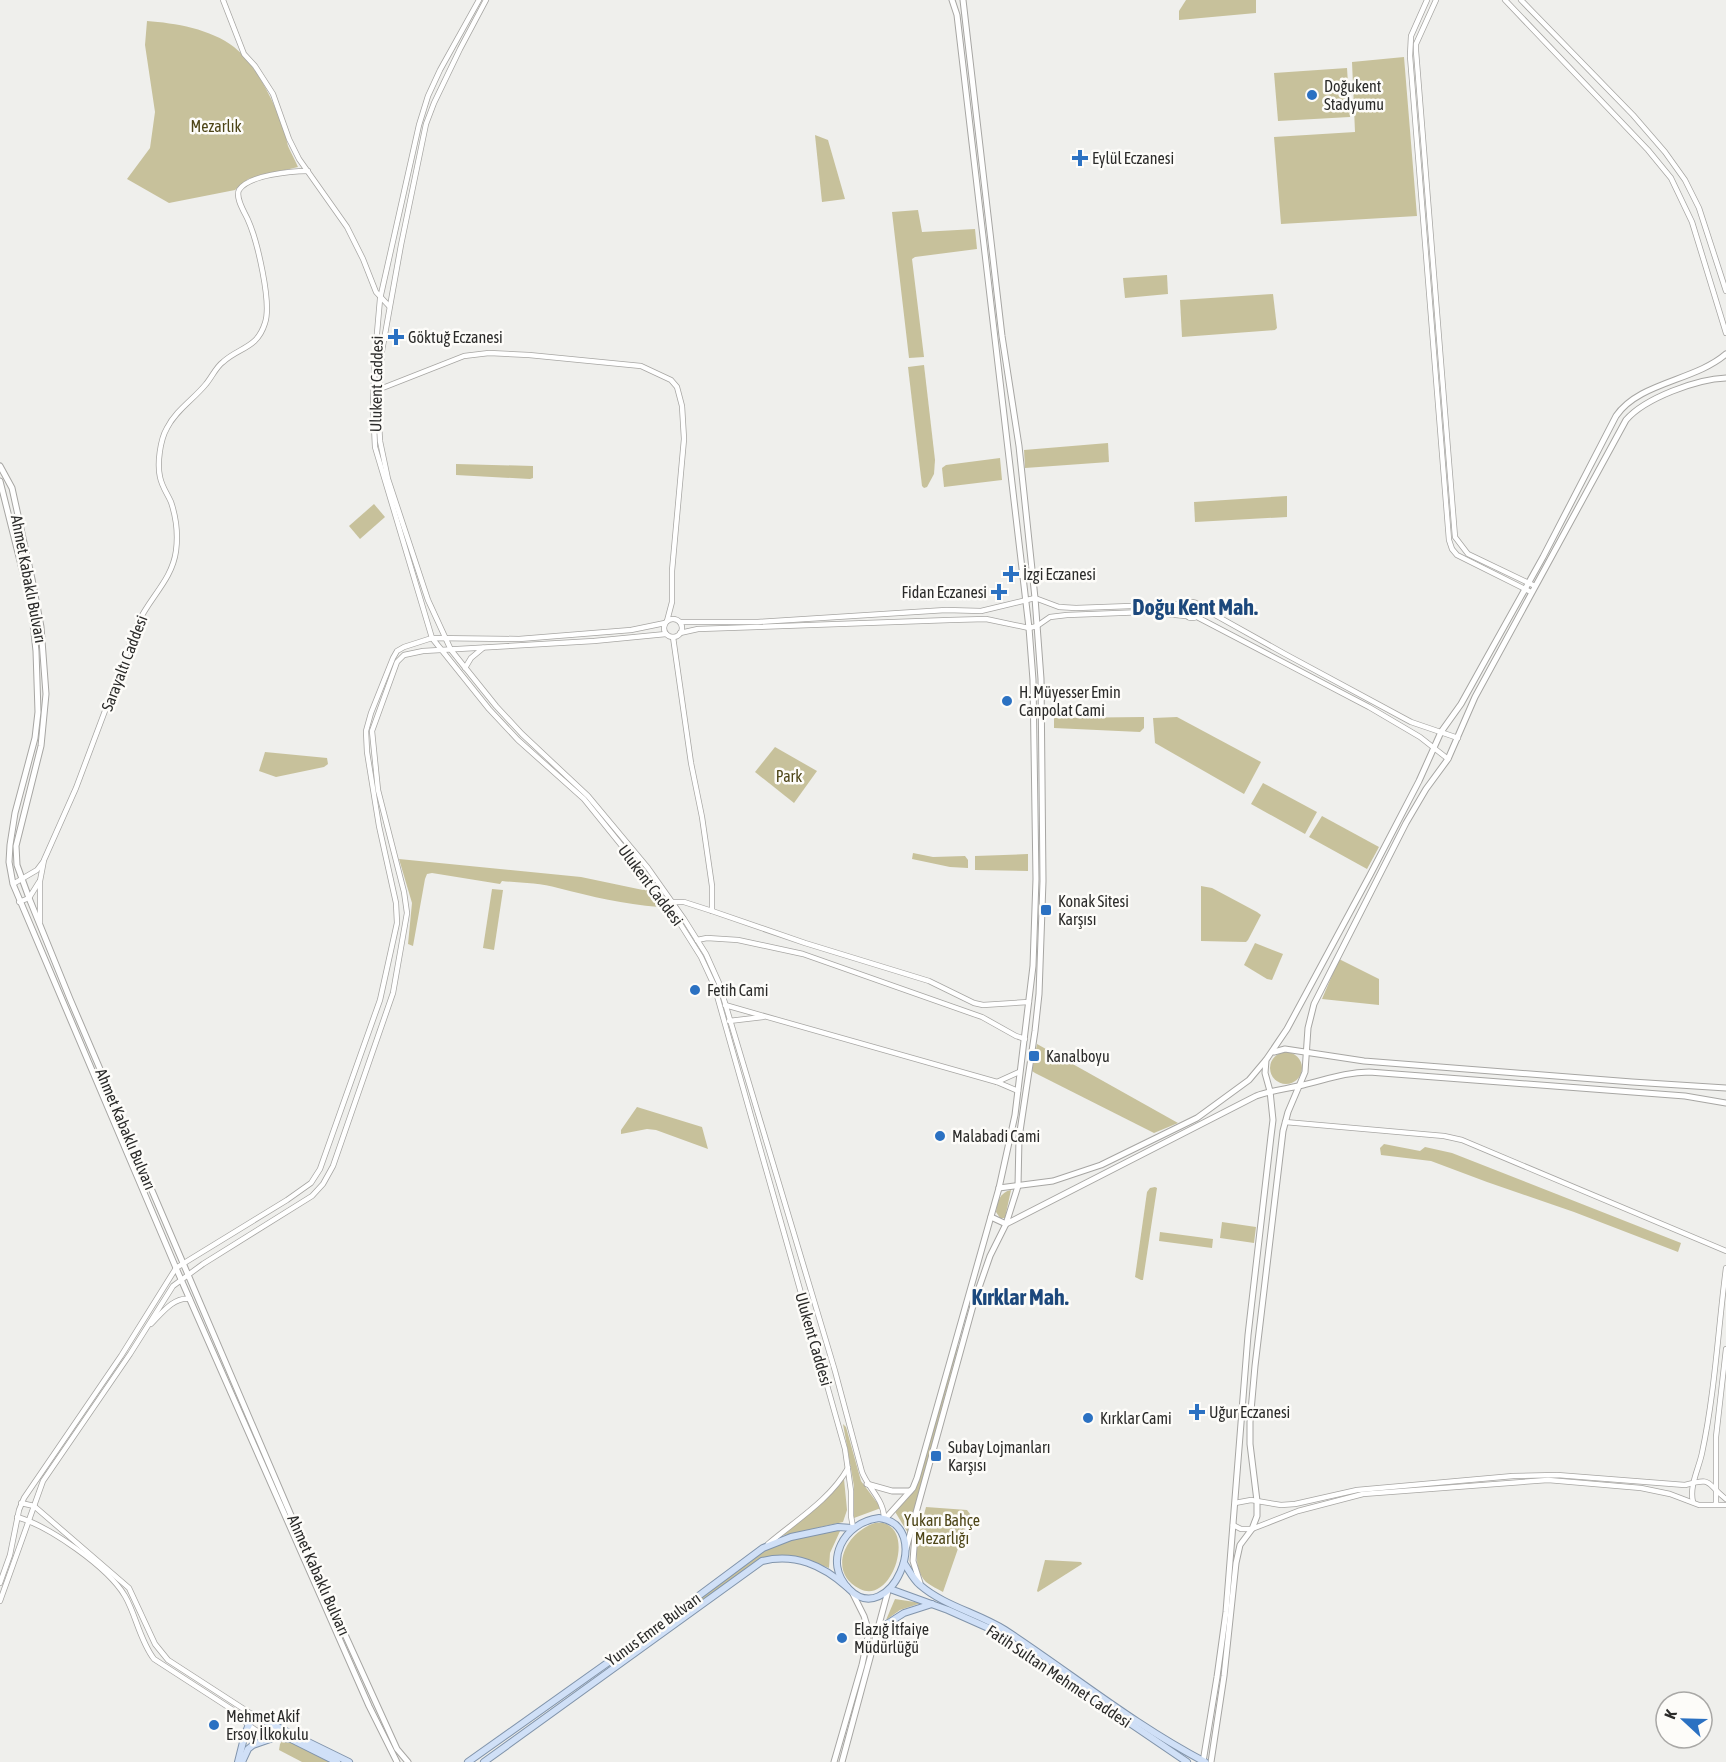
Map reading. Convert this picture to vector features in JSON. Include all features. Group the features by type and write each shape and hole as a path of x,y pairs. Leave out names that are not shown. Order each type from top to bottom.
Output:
{"main road":[{"path":"884,1519 910,1491 920,1468 999,1188 1008,1154 1018,1091 1033,966 1036,874 1033,680 1029,627 957,15 952,0"},
{"path":"842,1762 889,1590 900,1575 904,1563 905,1551 974,1302 990,1256 1006,1224 1018,1186 1019,1138 1035,1031 1041,953 1043,812 1041,679 1035,598 1019,446 1002,336 963,0"},
{"path":"1211,1762 1224,1676 1236,1563 1240,1545 1252,1529 1257,1516 1250,1422 1285,1122 1301,1086 1307,1065 1309,1020 1316,998 1411,814 1448,759 1475,697 1528,591 1529,582 1616,416 1624,406 1642,394 1708,366 1726,354"},
{"path":"999,1188 1053,1181 1078,1174 1197,1118 1249,1080 1274,1052 1376,865 1441,732 1461,704 1528,591 1535,586 1605,456 1631,414 1644,405 1698,383 1726,378"},
{"name":"Ahmet Kabaklı Bulvarı","path":"0,466 12,488 32,579 41,627 46,694 41,746 16,846 17,865 188,1275 297,1528 398,1749 408,1762"},
{"name":"Ahmet Kabaklı Bulvarı","path":"0,481 31,605 36,651 38,712 35,738 15,813 10,845 9,862 12,884 176,1268 364,1695 397,1762"},
{"path":"1274,1052 1285,1049 1364,1061 1726,1088"},
{"path":"904,1563 920,1585 934,1595 999,1627 1138,1722 1203,1762 1222,1641 1248,1335 1273,1120 1270,1091 1265,1073 1266,1060"},
{"path":"1006,1224 1256,1096 1344,1074 1370,1072 1685,1096 1726,1103"},
{"path":"991,1217 1006,1224"},
{"path":"867,1484 892,1491 910,1491"},
{"path":"847,1587 840,1575 837,1562 841,1544 853,1527 867,1520 884,1519 897,1526 902,1533 905,1551"},
{"name":"Yunus Emre Bulvarı","path":"468,1762 764,1548 791,1537 838,1527 853,1527"},
{"path":"913,1527 915,1534 913,1561 920,1585"},
{"path":"484,1762 762,1561 785,1558 807,1562 826,1571 858,1596 871,1599 889,1590"},
{"name":"Fatih Sultan Mehmet Caddesi","path":"889,1590 933,1604 1001,1635 1187,1762"},
{"path":"834,1762 862,1665 869,1632 852,1592"},
{"path":"879,1629 904,1613 933,1604"},
{"path":"238,1762 253,1715 349,1762"},
{"path":"243,1762 248,1749 253,1745 268,1738 283,1737 337,1762"}],"street":[{"path":"224,0 243,54 255,66 273,94 289,139 347,227 376,292 389,306"},
{"name":"Ulukent Caddesi","path":"479,0 440,70 428,96 419,125 381,299 373,404 375,447 432,638 518,741 584,799 680,922 701,957 714,985 845,1449 849,1468 853,1527"},
{"path":"486,0 451,67 426,124 382,351 378,404 380,441 388,479 428,600 451,650 522,734 588,796 648,868 706,954 719,983 867,1484 883,1506 884,1519"},
{"path":"1427,0 1411,36 1410,56 1449,540 1457,555 1528,591"},
{"path":"1436,0 1416,44 1416,51 1455,537 1468,554 1535,586"},
{"path":"1504,0 1648,150 1671,178 1692,222 1726,333"},
{"path":"1521,0 1633,116 1665,152 1685,180 1699,208 1726,291"},
{"name":"Sarayaltı Caddesi","path":"45,860 80,778 138,623 149,601 166,580 174,562 176,525 171,503 163,489 159,472 165,433 172,419 207,383 223,362 251,344 266,321 267,303 264,286 250,225 238,195 239,190 252,181 269,176 290,171 308,171"},
{"path":"380,389 464,356 489,354 529,355 641,366 671,380 677,387 682,406 684,439 672,571 672,602 664,628 666,634"},
{"path":"0,1583 10,1555 21,1503 122,1356 176,1268 287,1200 311,1183 320,1169 380,1000 397,923 396,903 379,826 367,752 366,731 393,658 404,646 444,637 519,639 631,630 672,619 758,622 946,610 981,611 1035,598 1067,608 1193,602 1412,722 1458,738"},
{"path":"672,602 681,628 680,633"},
{"path":"1186,604 1184,611 1186,616"},
{"path":"1197,617 1199,606"},
{"path":"673,637 698,629 986,619 1029,627 1037,626 1050,617 1145,612 1197,617 1369,707 1420,737 1448,759"},
{"path":"0,1601 43,1480 173,1286 312,1196 323,1184 333,1166 393,993 407,913 404,892 378,790 372,731 397,662 404,655 414,652 594,641 666,634 673,637"},
{"path":"673,637 691,764 702,817 712,886 712,911"},
{"path":"465,668 471,658 483,648"},
{"path":"12,884 37,870 45,860"},
{"path":"41,926 40,881 45,860"},
{"path":"19,902 29,898 40,881"},
{"path":"671,902 684,902 805,943 929,981 974,1003 983,1005 1029,1002"},
{"path":"697,940 707,938 738,940 803,954 982,1017 1025,1039"},
{"path":"725,1005 997,1082 1018,1091"},
{"path":"729,1021 765,1016"},
{"path":"997,1082 1019,1072"},
{"path":"1285,1122 1444,1136 1462,1140 1604,1201 1725,1249"},
{"path":"1693,1502 1692,1492 1708,1425 1726,1268"},
{"path":"143,1333 176,1302 182,1298 190,1299"},
{"path":"1716,1504 1716,1437 1726,1349"},
{"path":"764,1548 840,1483 849,1468"},
{"path":"1235,1503 1246,1500 1295,1504 1357,1490 1557,1475 1684,1485 1700,1480 1716,1489 1726,1499"},
{"path":"1233,1525 1241,1529 1252,1529 1298,1511 1354,1496 1548,1480 1628,1486 1655,1490 1705,1505 1726,1505"},
{"path":"21,1503 34,1506 129,1587 155,1644 168,1660 253,1715"},
{"path":"17,1516 30,1520 56,1534 115,1582 134,1612 149,1652 154,1659 240,1714 248,1725 268,1738 273,1725"}],"green space":[{"path":"1186,0 1256,0 1256,13 1179,20 1179,11"},
{"name":"Mezarlık","path":"147,21 181,25 204,31 225,41 242,54 268,93 298,167 248,179 235,190 169,203 127,179 150,148 155,112 145,45"},
{"path":"1404,57 1417,216 1281,224 1274,137 1355,132 1352,62"},
{"name":"Doğukent Stadyumu","path":"1347,68 1350,117 1278,121 1274,73"},
{"path":"815,135 828,140 845,199 822,202"},
{"path":"918,210 922,232 975,229 977,249 912,259 924,357 909,358 892,212"},
{"path":"1167,275 1168,294 1125,298 1123,278"},
{"path":"1273,294 1277,328 1275,330 1182,337 1180,300"},
{"path":"924,365 935,460 934,474 927,487 924,488 908,367"},
{"path":"1108,443 1109,462 1025,468 1024,450"},
{"path":"1000,458 1002,480 944,487 942,468 946,465"},
{"path":"456,464 533,466 533,478 456,475"},
{"path":"1287,496 1287,517 1195,522 1194,502"},
{"path":"374,504 385,517 360,539 349,526"},
{"path":"1144,717 1144,728 1140,732 1054,728 1054,718"},
{"path":"1177,717 1261,762 1244,794 1155,743 1153,718"},
{"name":"Park","path":"775,747 817,771 794,803 755,772"},
{"path":"265,752 327,758 328,764 324,767 276,777 259,771"},
{"path":"1263,783 1317,812 1305,834 1251,804"},
{"path":"1322,816 1379,847 1367,869 1309,837"},
{"path":"913,853 933,857 965,856 968,860 968,868 950,867 912,859"},
{"path":"1028,854 1028,871 975,870 975,856"},
{"path":"399,859 581,877 643,890 647,888 661,905 659,907 620,902 545,885 502,881 500,884 432,873 427,874 425,879 413,946 408,944 412,903"},
{"path":"1201,886 1212,888 1261,915 1246,942 1201,941"},
{"path":"492,889 503,890 494,950 483,948"},
{"path":"1255,943 1283,954 1272,980 1244,965"},
{"path":"1339,959 1379,979 1379,1005 1322,999"},
{"path":"1037,1044 1178,1123 1154,1133 1035,1073 1032,1071"},
{"path":"1286,1052 1297,1057 1302,1068 1297,1079 1286,1084 1275,1079 1270,1068 1275,1057"},
{"path":"637,1107 702,1127 708,1149 656,1130 647,1129 621,1134 621,1130"},
{"path":"1384,1144 1420,1151 1425,1147 1452,1153 1681,1243 1678,1252 1431,1161 1381,1155 1380,1148"},
{"path":"1150,1188 1157,1188 1143,1280 1141,1280 1135,1277 1147,1192"},
{"path":"1011,1190 1005,1218 1000,1218 996,1212 998,1201 1004,1193"},
{"path":"1222,1222 1256,1227 1254,1243 1220,1238"},
{"path":"1160,1232 1213,1239 1212,1248 1159,1241"},
{"path":"957,1347 908,1533 894,1510 911,1493"},
{"path":"843,1424 846,1427 861,1481 881,1508 854,1518 854,1486"},
{"path":"844,1479 847,1510 843,1522 781,1536 833,1491"},
{"name":"Yukarı Bahçe Mezarlığı","path":"926,1507 967,1510 970,1514 943,1592 926,1582 918,1566 917,1546"},
{"path":"875,1523 886,1524 895,1532 898,1555 889,1579 881,1587 871,1591 860,1589 850,1582 844,1573 842,1563 849,1543 865,1528"},
{"path":"841,1529 830,1553 829,1568 793,1557 766,1558 757,1561 680,1614 763,1550 791,1539"},
{"path":"1045,1560 1081,1562 1082,1564 1038,1592"},
{"path":"895,1599 921,1603 900,1610 886,1620"},
{"path":"283,1740 333,1762 302,1762 279,1750"}],"place":[{"name":"Doğukent Stadyumu","path":"1312,95"},
{"name":"Eylül Eczanesi","path":"1080,158"},
{"name":"Göktuğ Eczanesi","path":"396,337"},
{"name":"İzgi Eczanesi","path":"1011,574"},
{"name":"Fidan Eczanesi","path":"999,592"},
{"name":"H. Müyesser Emin Canpolat Cami","path":"1007,701"},
{"name":"Konak Sitesi Karşısı","path":"1046,910"},
{"name":"Fetih Cami","path":"695,990"},
{"name":"Kanalboyu","path":"1034,1056"},
{"name":"Malabadi Cami","path":"940,1136"},
{"name":"Uğur Eczanesi","path":"1197,1412"},
{"name":"Kırklar Cami","path":"1088,1418"},
{"name":"Subay Lojmanları Karşısı","path":"936,1456"},
{"name":"Elazığ İtfaiye Müdürlüğü","path":"842,1638"},
{"name":"Mehmet Akif Ersoy İlkokulu","path":"214,1725"}],"district":[{"name":"Doğu Kent Mah.","path":"1195,607"},
{"name":"Kırklar Mah.","path":"1020,1297"}]}
